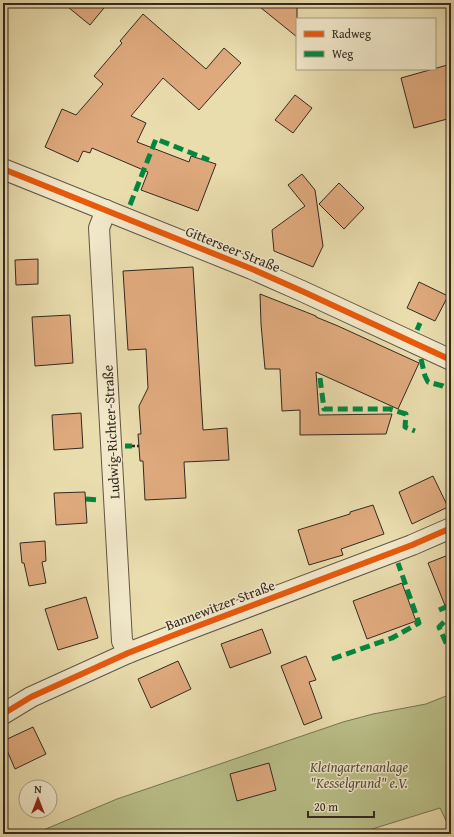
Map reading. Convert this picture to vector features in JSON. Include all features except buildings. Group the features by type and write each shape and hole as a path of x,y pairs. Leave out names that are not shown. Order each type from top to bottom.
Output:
{"street":[{"name":"Gitterseer Straße","path":"3,169 304,292 451,360"},
{"name":"Ludwig-Richter-Straße","path":"106,210 100,228 122,641 128,653"},
{"name":"Bannewitzer Straße","path":"3,714 31,697 128,653 412,545 451,528"}],"path":[{"path":"132,446 139,446"}],"green space":[{"name":"Kleingartenanlage \"Kesselgrund\" e.V.","path":"451,694 451,831 440,808 369,830 370,834 34,834 117,799 343,722 373,714 426,704"}],"marked path":[{"path":"130,205 156,139 209,160"},
{"path":"417,330 420,323"},
{"path":"421,359 428,382 451,390"},
{"path":"320,378 324,409 390,409 406,414 405,427 415,431"},
{"path":"125,446 132,446"},
{"path":"86,499 100,500"},
{"path":"332,659 392,638 419,623 398,563"},
{"path":"439,610 451,605"},
{"path":"444,622 439,627 451,654"}],"cycle path":[{"path":"3,169 252,269 451,360"},
{"path":"3,714 31,697 128,653 412,545 451,528"}]}
